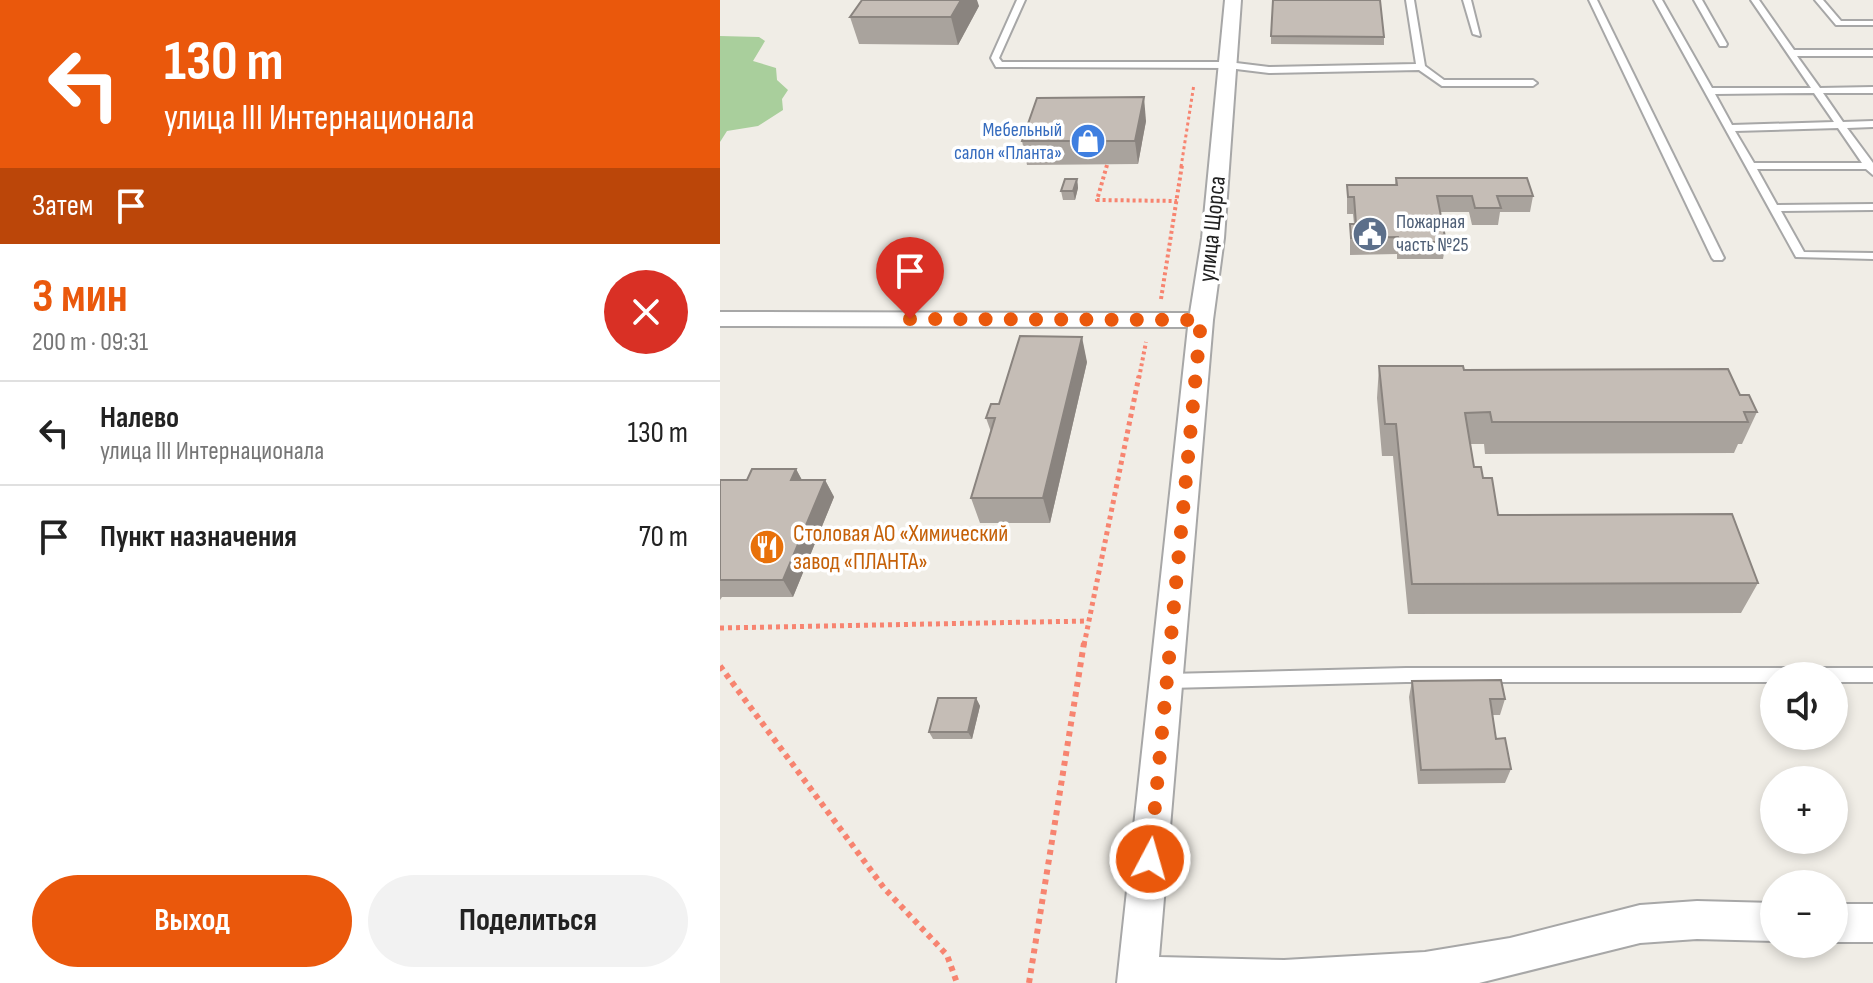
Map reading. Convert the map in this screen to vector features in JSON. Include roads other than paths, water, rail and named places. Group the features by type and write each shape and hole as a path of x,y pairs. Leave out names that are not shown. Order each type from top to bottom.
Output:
{"street":[{"name":"улица Щорса","path":"1138,980 1201,320 1213,238 1233,0"},
{"path":"720,319 1201,320"},
{"path":"1138,980 1284,980 1425,972 1510,958 1640,924 1697,920 1760,922"},
{"path":"1848,923 1873,923"}],"lane":[{"path":"1021,0 995,58 999,65 1228,65 1269,70 1421,67 1442,83 1533,83"},
{"path":"1410,0 1421,67"},
{"path":"1467,0 1477,34"},
{"path":"1593,0 1718,258"},
{"path":"1658,0 1800,255 1873,256"},
{"path":"1698,0 1723,44"},
{"path":"1755,0 1872,168"},
{"path":"1819,0 1839,23 1873,23"},
{"path":"1791,53 1873,53"},
{"path":"1709,91 1873,90"},
{"path":"1729,128 1873,124"},
{"path":"1750,166 1872,168"},
{"path":"1774,208 1873,207"},
{"path":"1168,681 1406,675 1873,675"}],"place":[{"name":"Мебельный салон «Планта»","path":"1088,141"},
{"name":"Пожарная часть №25","path":"1370,234"},
{"name":"Столовая АО «Химический завод «ПЛАНТА»","path":"767,547"}]}
